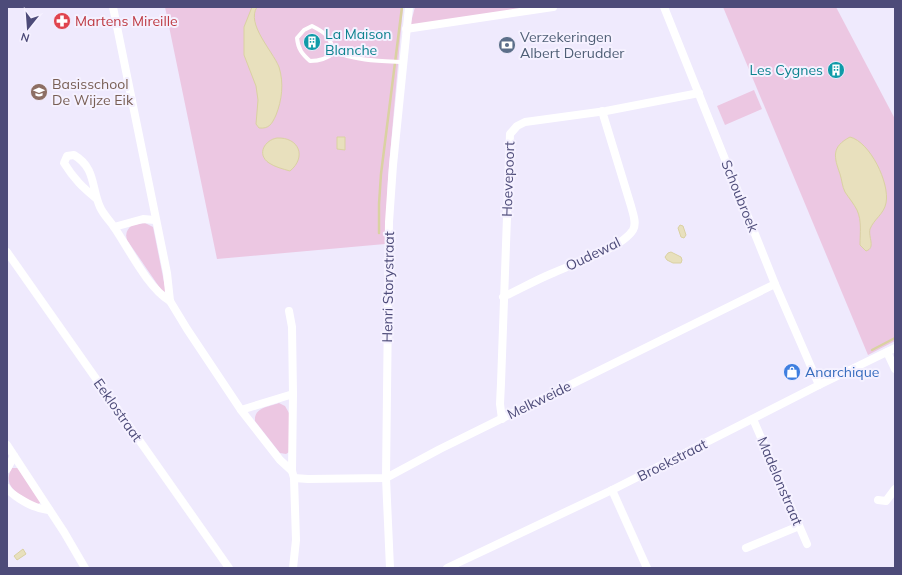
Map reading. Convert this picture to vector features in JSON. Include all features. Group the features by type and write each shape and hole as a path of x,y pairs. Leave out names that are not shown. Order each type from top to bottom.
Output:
{"street":[{"path":"113,7 155,220 167,273 170,301 187,330 241,410 280,460 293,474"},
{"name":"Henri Storystraat","path":"390,568 386,478 390,222 401,62 409,7"},
{"path":"406,29 553,7"},
{"name":"Schoubroek","path":"664,7 775,284 819,385"},
{"name":"Hoevepoort","path":"502,419 500,404 510,134 517,126 525,122 602,112 699,93"},
{"name":"Oudewal","path":"504,297 615,246 628,237 634,228 632,206 602,112"},
{"path":"97,199 84,189 72,175 64,163 67,156 74,155 82,160 93,178 100,207 156,290 161,296 170,301"},
{"path":"114,227 143,219 155,220"},
{"name":"Eeklostraat","path":"7,252 229,568"},
{"name":"Melkweide","path":"293,474 308,479 386,478 440,449 775,284"},
{"path":"289,311 292,328 293,474 296,540 293,568"},
{"path":"891,350 895,369"},
{"name":"Broekstraat","path":"447,568 612,490 891,350"},
{"path":"241,410 293,394"},
{"name":"Madelonstraat","path":"753,419 807,544"},
{"path":"7,445 85,568"},
{"path":"7,470 14,456"},
{"path":"7,488 8,491 36,508 49,510"},
{"path":"884,503 895,489"},
{"path":"612,490 647,568"},
{"path":"746,548 799,526"}],"lane":[{"path":"335,52 319,61 310,61 302,54 297,38 304,30 312,26 325,32 335,52 351,57 401,62"}],"shaded area":[{"path":"165,7 403,7 388,178 385,244 217,259"},
{"path":"252,7 257,7 254,14 257,29 276,60 281,73 282,85 280,103 273,121 268,127 265,128 259,128 256,124 258,100 256,86 244,55 244,27"},
{"path":"415,7 536,7 410,26"},
{"path":"723,7 836,7 895,119 895,341 868,355"},
{"path":"754,90 762,109 725,125 717,106"},
{"path":"337,137 345,137 345,150 337,149"},
{"path":"850,137 857,140 871,155 877,164 885,185 885,207 870,229 871,247 866,251 860,245 859,214 844,190 836,162 837,149"},
{"path":"277,138 291,141 298,149 298,160 290,171 269,163 263,156 266,144"},
{"path":"145,223 153,227 166,292 162,291 127,240 127,232 132,225"},
{"path":"680,225 683,226 686,235 684,238 681,237 678,228"},
{"path":"671,252 681,257 681,263 673,263 667,260 665,257"},
{"path":"279,403 285,406 289,413 289,452 286,454 280,453 255,421 255,416 260,410"},
{"path":"12,468 18,468 41,502 37,505 15,491 9,481 9,475"},
{"path":"23,549 26,554 17,560 14,556"}],"waterway":[{"path":"379,233 381,174 402,7"},
{"path":"872,350 895,338"}],"place":[{"name":"Martens Mireille","path":"62,21"},
{"name":"La Maison Blanche","path":"312,42"},
{"name":"Verzekeringen Albert Derudder","path":"507,45"},
{"name":"Les Cygnes","path":"836,70"},
{"name":"Basisschool De Wijze Eik","path":"39,92"},
{"name":"Anarchique","path":"792,372"}]}
